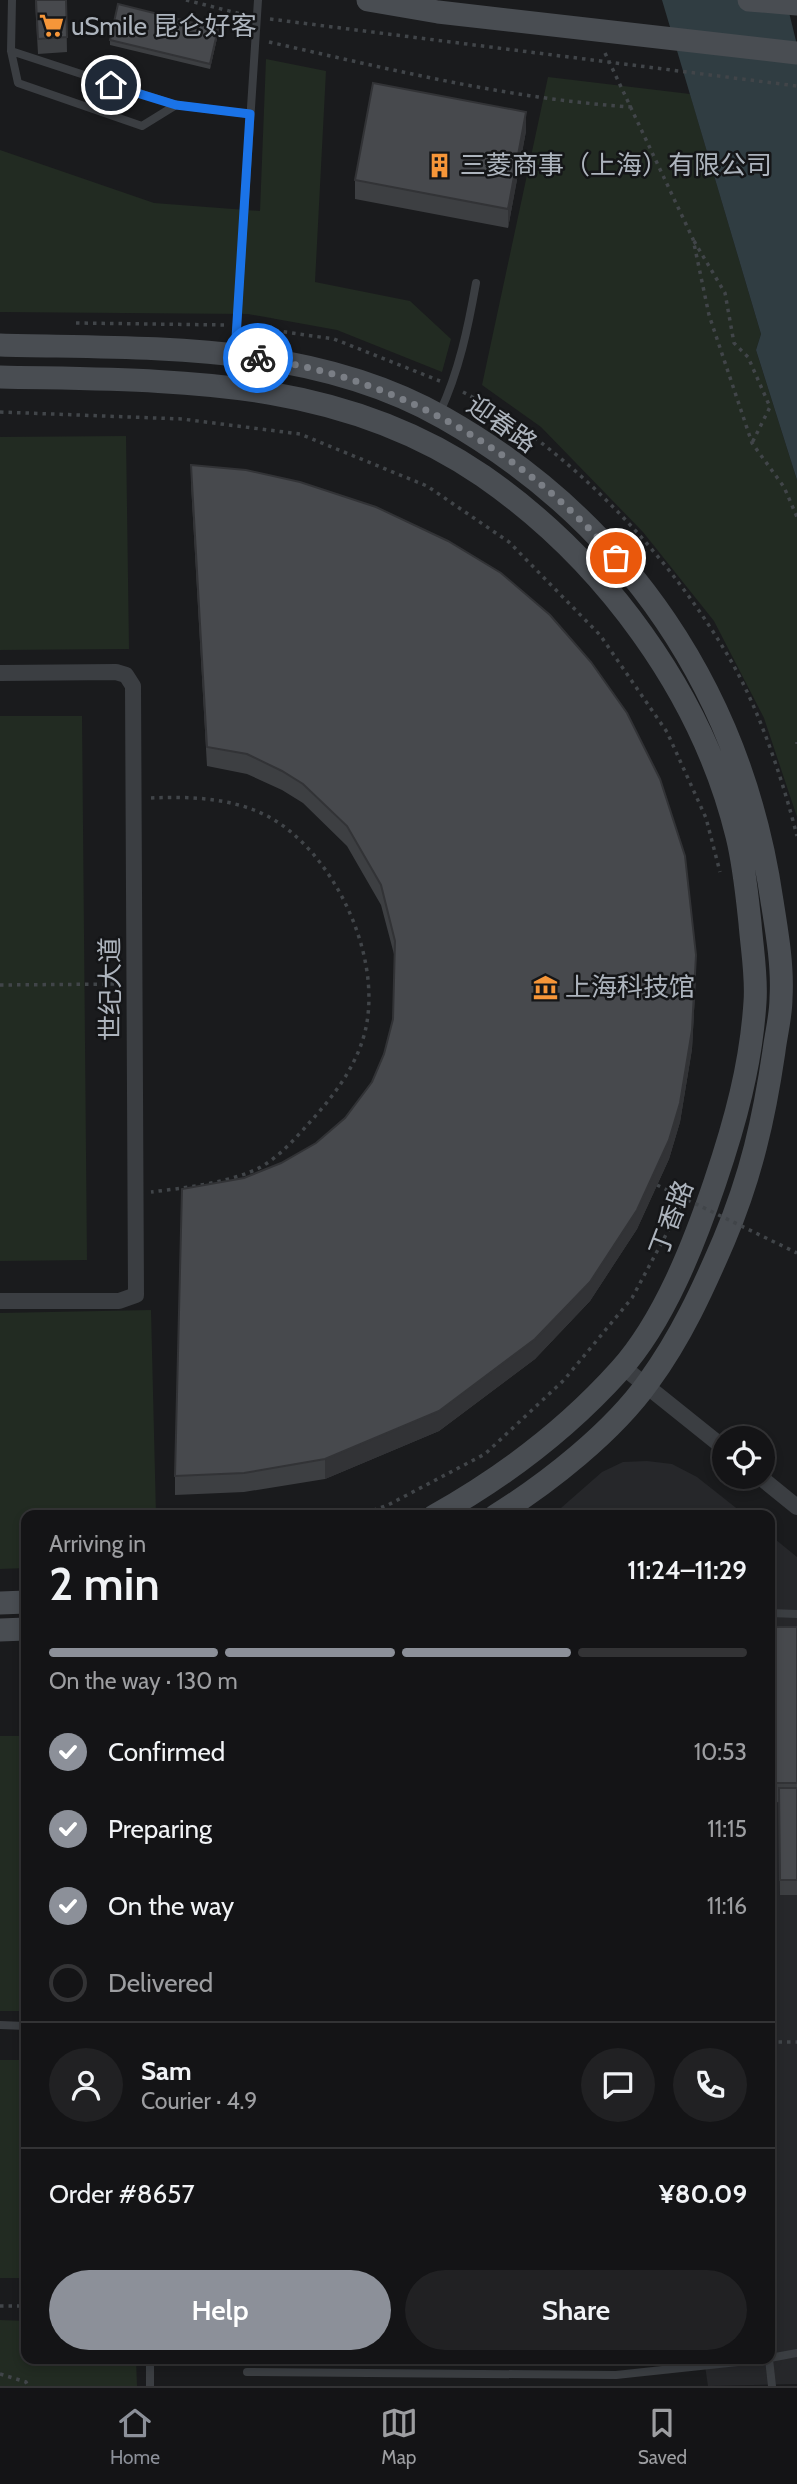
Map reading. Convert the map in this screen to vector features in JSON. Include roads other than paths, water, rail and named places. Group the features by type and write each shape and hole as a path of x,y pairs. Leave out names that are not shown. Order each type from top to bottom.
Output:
{"street":[{"path":"368,0 438,12 797,53"},
{"path":"749,0 797,4"},
{"name":"迎春路","path":"0,345 235,354 292,363 338,376 439,415 495,449 601,540 647,594 690,656 723,720 749,789 765,853 782,997 764,1123 739,1205 705,1285 679,1335 646,1386"},
{"name":"迎春路","path":"0,377 199,382 291,396 367,418 442,452 484,477 579,559 633,622 692,715 738,839"},
{"name":"世纪大道","path":"0,673 116,673 126,675 133,686 136,1295 119,1301 0,1301"},
{"name":"丁香路","path":"445,1510 559,1430 623,1367 681,1271 733,1129 749,1063 755,998 749,915 738,839"},
{"path":"623,1367 712,1438"},
{"path":"503,1510 572,1459 646,1386"},
{"path":"775,1489 797,1507"},
{"path":"0,1603 21,1602"},
{"path":"0,1630 21,1629"}],"lane":[{"path":"12,0 11,51 18,83 142,126 176,105"},
{"path":"235,354 257,0"},
{"path":"11,51 176,105 250,114"},
{"path":"439,415 452,386 466,336 476,284"},
{"path":"775,1613 797,1614"},
{"path":"0,2025 21,2026"},
{"path":"775,2358 797,2353"},
{"path":"150,2364 150,2386"},
{"path":"247,2372 616,2375 720,2364"},
{"path":"769,2364 772,2386"}],"place":[{"name":"uSmile 昆仑好客","path":"51,26"},
{"name":"三菱商事（上海）有限公司","path":"440,165"},
{"name":"上海科技馆","path":"545,987"}]}
